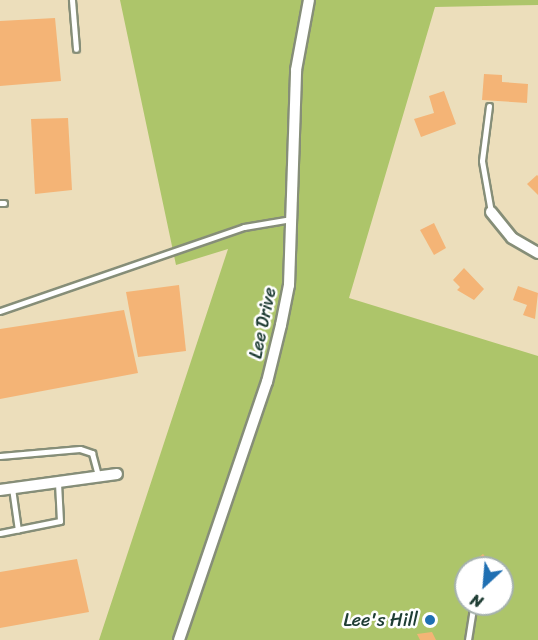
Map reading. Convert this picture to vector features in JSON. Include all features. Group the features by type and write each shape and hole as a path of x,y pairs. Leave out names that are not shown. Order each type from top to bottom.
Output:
{"street":[{"name":"Lee Drive","path":"179,640 267,382 289,285 296,70 309,0"},
{"path":"491,212 512,238 538,253"},
{"path":"0,490 117,474"}],"lane":[{"path":"72,0 76,49"},
{"path":"489,106 482,161 491,212"},
{"path":"0,311 244,227 291,219"},
{"path":"0,456 80,449 92,453 98,476"},
{"path":"0,533 60,521 58,482"},
{"path":"12,488 18,530"},
{"path":"468,640 472,616"}],"green space":[{"path":"120,0 538,0 538,5 435,7 349,298 538,356 538,640 99,640 228,249 176,265"}],"building":[{"path":"55,18 61,81 0,86 0,21"},
{"path":"484,74 502,75 502,82 528,84 527,103 482,100"},
{"path":"444,91 456,124 421,137 414,119 434,113 429,96"},
{"path":"68,118 72,190 35,194 31,119"},
{"path":"538,176 538,195 527,184"},
{"path":"434,223 446,248 434,255 420,230"},
{"path":"464,268 484,289 474,300 457,290 460,287 453,280"},
{"path":"179,285 186,351 138,357 126,292"},
{"path":"518,286 538,293 535,319 523,315 527,305 513,300"},
{"path":"124,310 138,373 0,399 0,329"},
{"path":"77,559 89,612 0,628 0,572"},
{"path":"432,632 436,640 420,640 417,634"}],"place":[{"name":"Lee's Hill","path":"430,620"}]}
